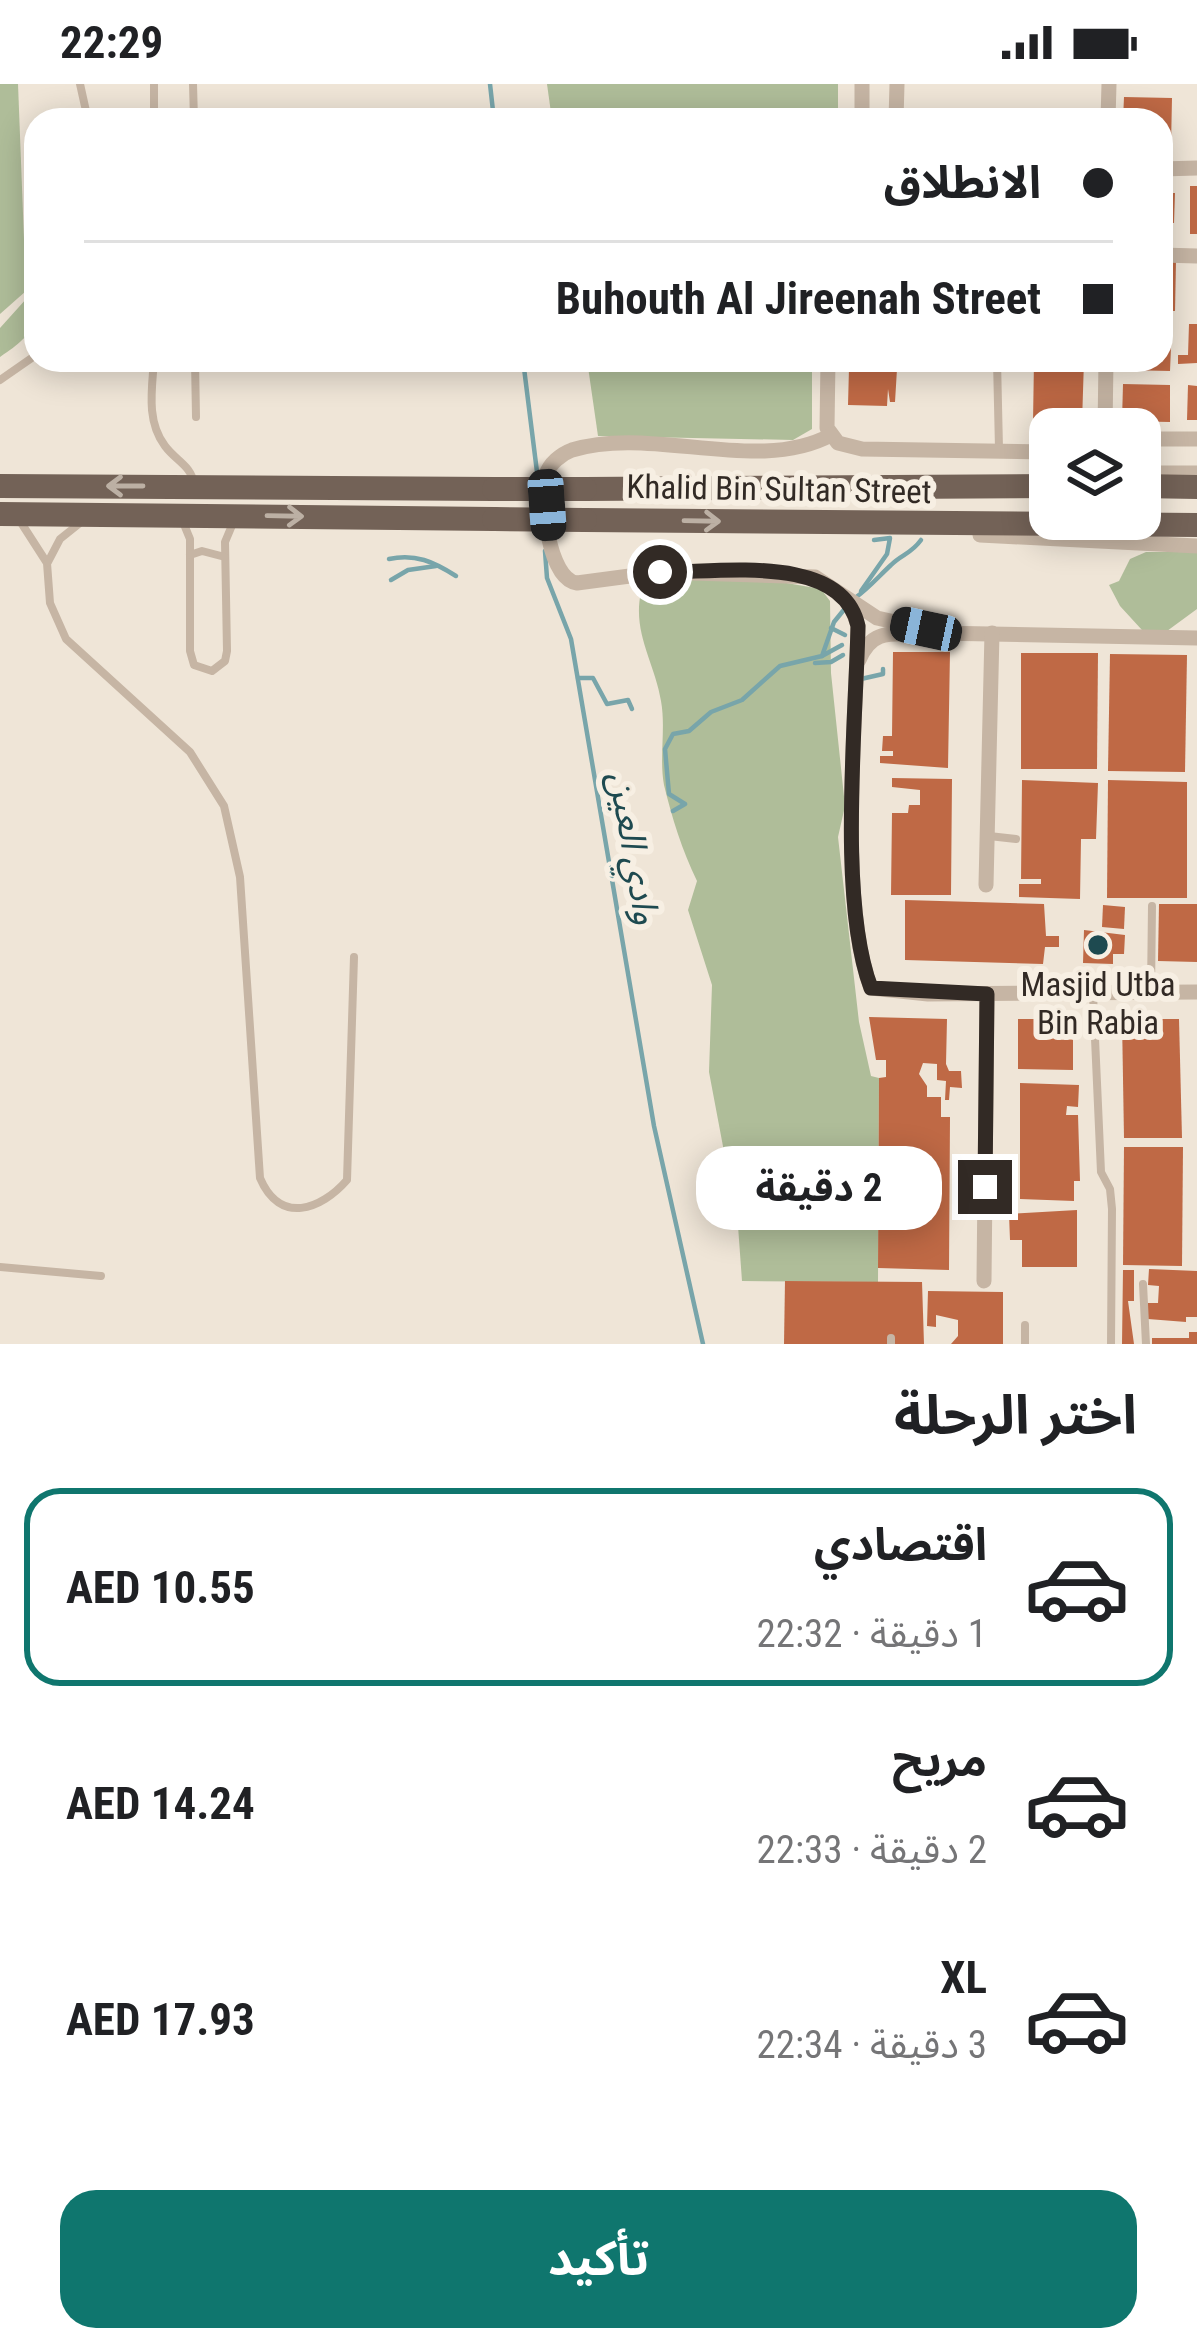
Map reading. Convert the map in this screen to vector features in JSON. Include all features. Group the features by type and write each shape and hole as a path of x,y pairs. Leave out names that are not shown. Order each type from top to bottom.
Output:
{"main road":[{"path":"1161,480 1197,487"},
{"name":"Khalid Bin Sultan Street","path":"0,486 585,490 1029,486"},
{"name":"Khalid Bin Sultan Street","path":"7,514 1197,525"}],"street":[{"path":"828,372 831,436 838,443 862,448 1029,451"},
{"path":"1105,408 1106,372"},
{"path":"831,436 807,448 771,451 644,445 570,451 553,462 545,476 557,570 568,582 597,584 660,572 815,577 850,602 892,622 944,633"},
{"path":"1161,439 1197,439"},
{"path":"1161,475 1197,470"},
{"path":"872,484 916,478 1029,476"},
{"path":"870,523 943,534 1197,546"},
{"path":"850,602 858,640 854,848 860,951 871,988 928,994 1197,992"},
{"path":"858,640 870,625 892,622"},
{"path":"858,664 866,646 884,633 1197,638"},
{"path":"986,885 992,633"},
{"path":"984,1281 987,994"}],"lane":[{"path":"154,372 154,424 165,446 190,470 194,486"},
{"path":"195,372 196,417"},
{"path":"998,372 999,450"},
{"path":"7,514 47,563"},
{"path":"91,514 60,539 47,563 50,602 66,639 190,752 224,806 240,877 260,1178 271,1196 295,1208 329,1201 347,1180 354,957"},
{"path":"179,515 190,539 190,651 194,664 204,671 219,668 225,661 225,542 237,515"},
{"path":"190,555 214,552 225,557"},
{"path":"987,836 1016,838"},
{"path":"1151,992 1152,906"},
{"path":"1093,993 1101,1172 1110,1189 1112,1209 1111,1344"},
{"path":"0,1267 101,1276"},
{"path":"1143,1284 1146,1344"},
{"path":"1025,1324 1025,1344"}],"green space":[{"path":"0,84 18,84 24,293 0,314"},
{"path":"547,84 838,84 838,108 550,108"},
{"path":"24,301 24,338 0,357 0,328"},
{"path":"589,372 812,372 812,429 793,440 598,436"},
{"path":"1146,552 1197,552 1197,609 1167,631 1142,630 1109,585 1119,581 1130,559"},
{"path":"679,579 781,582 821,589 830,601 831,673 845,806 838,837 859,1022 871,1076 879,1078 878,1282 742,1281 738,1226 709,1072 712,985 688,910 697,881 664,785 661,701 639,621 641,592"}],"building":[{"path":"1124,97 1172,98 1172,108 1124,108"},
{"path":"1190,186 1197,186 1197,234 1190,234"},
{"path":"1173,261 1176,261 1173,311"},
{"path":"1189,324 1197,324 1197,363 1178,364 1178,355 1188,355"},
{"path":"849,372 897,372 895,402 890,402 888,389 887,406 848,405"},
{"path":"1034,372 1084,372 1082,408 1033,408"},
{"path":"1123,384 1170,385 1170,422 1161,422 1161,408 1122,408"},
{"path":"1188,385 1197,386 1197,420 1187,420"},
{"path":"893,652 950,652 948,768 880,763 880,756 893,756 893,751 882,751 883,736 892,736"},
{"path":"1021,653 1098,653 1097,769 1021,769"},
{"path":"1110,654 1187,655 1185,772 1108,771"},
{"path":"892,778 952,779 951,895 891,895 892,813 908,813 909,805 920,805 920,790 892,787"},
{"path":"1022,780 1098,783 1096,839 1081,839 1080,899 1019,897 1019,884 1041,884 1041,879 1021,879"},
{"path":"1108,780 1187,782 1187,898 1107,898"},
{"path":"905,900 1044,904 1046,936 1059,936 1059,947 1045,947 1043,964 905,960"},
{"path":"1159,904 1197,904 1197,962 1158,961"},
{"path":"1103,905 1125,907 1124,929 1102,927"},
{"name":"Masjid Utba Bin Rabia","path":"1084,930 1125,935 1124,954 1113,954 1113,964 1083,963"},
{"path":"869,1017 947,1019 946,1064 949,1071 961,1071 962,1088 950,1087 949,1100 945,1100 946,1081 937,1080 937,1064 923,1063 919,1074 927,1086 927,1097 941,1097 941,1117 950,1117 949,1270 878,1268 879,1078 886,1077 886,1060 876,1060"},
{"path":"1018,1019 1062,1019 1064,1030 1073,1030 1073,1070 1018,1069"},
{"path":"1122,1019 1179,1019 1182,1138 1124,1138"},
{"path":"1020,1083 1079,1085 1078,1107 1067,1106 1066,1115 1078,1115 1080,1181 1074,1181 1074,1201 1020,1199"},
{"path":"1124,1147 1183,1147 1182,1266 1123,1265"},
{"path":"1077,1210 1077,1267 1022,1267 1022,1240 1010,1240 1009,1214"},
{"path":"1149,1269 1197,1271 1197,1317 1186,1317 1186,1322 1148,1319 1148,1303 1158,1303 1159,1286 1148,1285"},
{"path":"1123,1270 1134,1270 1134,1301 1128,1301 1134,1344 1122,1344"},
{"path":"785,1281 922,1282 924,1344 784,1344"},
{"path":"928,1291 1003,1292 1003,1344 951,1344 958,1336 958,1320 936,1315 936,1327 927,1326"},
{"path":"1189,1332 1197,1332 1197,1344 1152,1344 1152,1338 1189,1338"}],"waterway":[{"name":"وادي العين","path":"490,84 493,108"},
{"name":"وادي العين","path":"524,372 538,480"},
{"path":"861,591 887,554 890,538 874,540"},
{"path":"855,598 921,540"},
{"name":"وادي العين","path":"545,551 547,578 571,639 654,1126 703,1344"},
{"path":"389,559 424,560 456,576"},
{"path":"391,580 408,570 436,566"},
{"path":"673,811 685,804 669,794 665,749 673,734 689,731 711,712 742,700 780,666 822,656 834,622 847,606"},
{"path":"831,628 845,635"},
{"path":"822,656 842,645"},
{"path":"815,663 843,655"},
{"path":"861,679 883,674 883,669"},
{"path":"578,678 593,678 607,704 628,700 632,709"}],"place":[{"name":"Masjid Utba Bin Rabia","path":"1098,945"}],"route":[{"path":"660,572 815,577 850,602 858,626 854,848 865,973 871,988 888,992 987,994 985,1187"}]}
